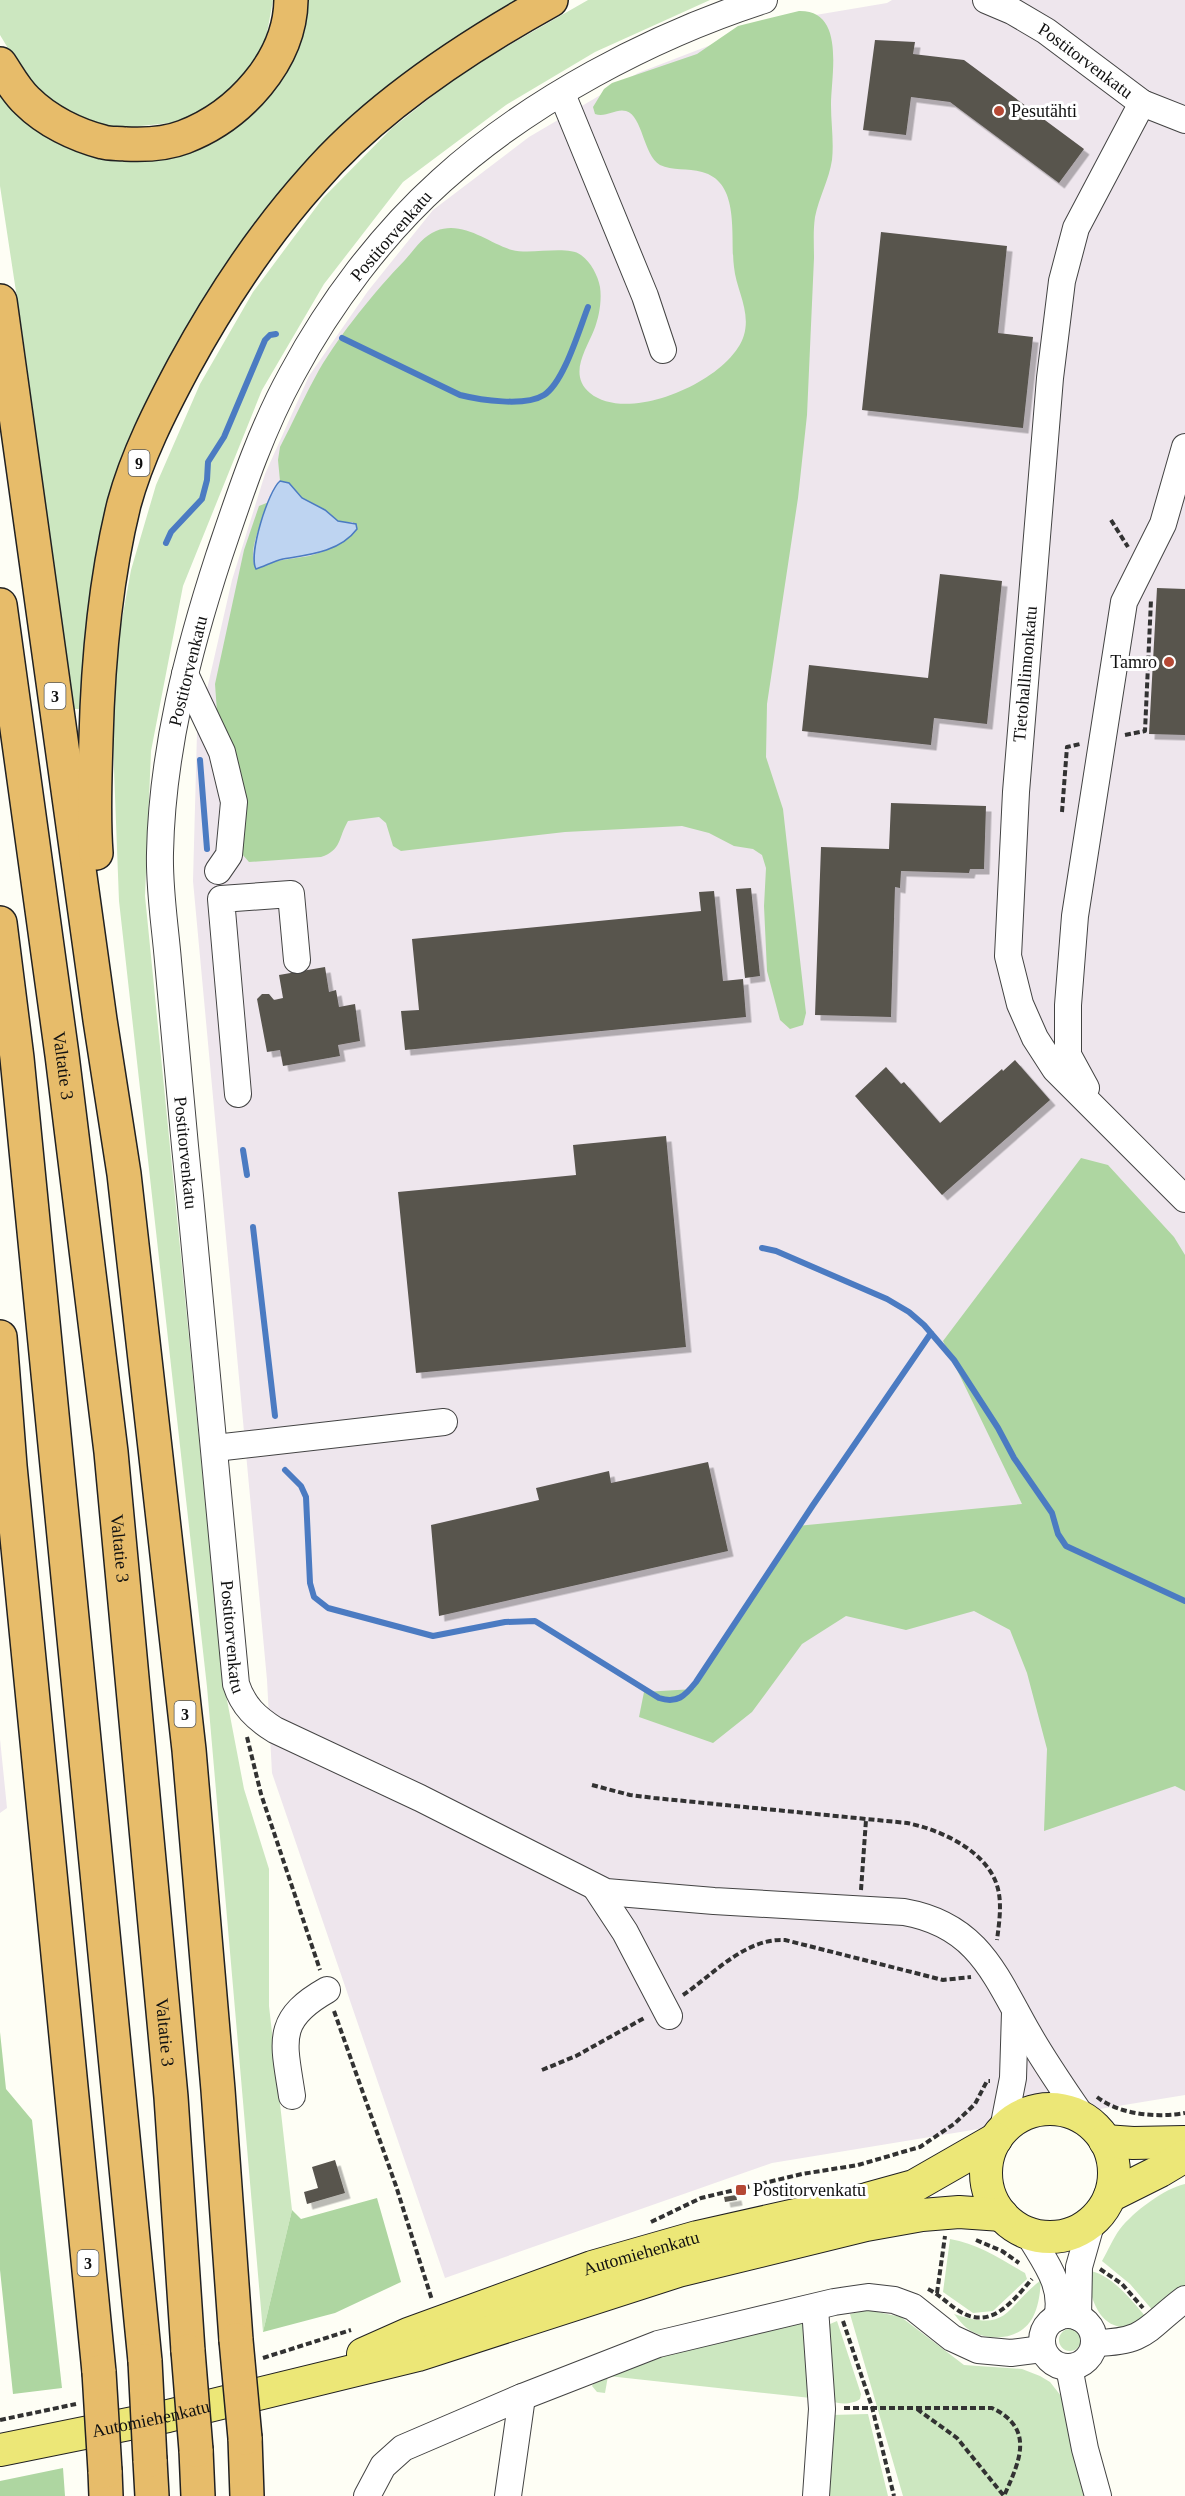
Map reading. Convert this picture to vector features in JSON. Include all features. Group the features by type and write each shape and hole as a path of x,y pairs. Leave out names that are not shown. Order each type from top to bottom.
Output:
{"highway":[{"path":"0,64 26,101 63,127 104,143 144,145 183,137 219,119 248,94 273,64 285,35 291,13 291,0"},
{"name":"9","path":"111,1091 108,1003 94,827 97,690 101,624 125,502 143,452 169,394 230,286 314,178 370,124 433,73 506,25 551,0"},
{"name":"3","path":"0,301 125,1186 189,1750 245,2438 247,2496"},
{"name":"Valtatie 3","path":"0,604 62,1055 111,1452 171,2097 198,2496"},
{"path":"0,923 18,1070 145,2361 152,2496"},
{"name":"3","path":"0,1337 5,1453 99,2372 106,2483"}],"main road":[{"path":"1088,2106 1111,2154 1114,2168 1110,2196 1092,2221 1078,2231 1061,2236 1044,2237 1014,2226 1002,2215 991,2198 986,2178 988,2158 999,2134 1021,2116 1041,2109 1063,2110 1088,2106"},
{"name":"Automiehenkatu","path":"288,2386 408,2334 592,2267 697,2237 867,2199 914,2186 999,2134"},
{"path":"1105,2140 1133,2143 1185,2142"},
{"path":"1110,2196 1185,2156"},
{"name":"Automiehenkatu","path":"4,2447 168,2416 418,2355 668,2274 866,2225 959,2212 1002,2215"}],"street":[{"name":"Postitorvenkatu","path":"764,0 723,14 644,48 562,94 474,152 421,200 356,275 309,344 273,412 249,468 212,579 185,674 174,729 163,805 161,882 236,1684 246,1707 275,1730 420,1798 596,1888 620,1894 916,1914 949,1927 974,1945 993,1970 1048,2067 1088,2106"},
{"name":"Postitorvenkatu","path":"986,0 1012,11 1046,31 1142,103 1185,120"},
{"path":"562,94 645,296 663,350"},
{"name":"Tietohallinnonkatu","path":"1142,103 1076,228 1062,281 1050,378 1016,792 1008,956 1020,1004 1035,1038 1055,1070 1185,1199"},
{"path":"1101,1115 1068,1055 1068,1005 1075,916 1124,602 1163,524 1185,447"},
{"path":"185,674 222,752 234,802 229,855 218,871"},
{"path":"238,1094 221,899 291,894 297,960"},
{"path":"215,1448 444,1422"},
{"path":"596,1888 625,1932 667,2012"},
{"path":"292,2096 286,2060 288,2027 301,2006 327,1990"},
{"path":"999,2134 1013,2078 1016,2011"},
{"path":"1067,2317 1092,2221"},
{"path":"1028,2233 1043,2274 1057,2286 1060,2302 1067,2317"},
{"path":"367,2496 383,2466 403,2448 522,2397 658,2344 824,2305 868,2297 894,2300 913,2307 952,2338 978,2350 1011,2353 1042,2349"},
{"path":"1095,2343 1122,2343 1143,2335 1185,2299"},
{"path":"816,2496 822,2409 824,2305"},
{"path":"1067,2317 1087,2323 1093,2332 1095,2343 1086,2361 1069,2367 1052,2362 1042,2349 1043,2334 1048,2324 1067,2317"},
{"path":"1069,2367 1085,2449 1098,2496"},
{"path":"508,2496 522,2397"}],"path":[{"path":"542,2070 667,2012 745,1950 776,1939 943,1980 966,1979 993,1970 998,1928 999,1891 991,1871 983,1860 943,1834 919,1825 654,1798 630,1795 592,1785"},
{"path":"860,1909 866,1820"},
{"path":"641,2227 701,2198 802,2174 858,2164 920,2147 954,2124 975,2104 987,2081 1013,2078"},
{"path":"1088,2106 1156,2115 1185,2113"},
{"path":"934,2233 954,2234"},
{"path":"937,2293 945,2233"},
{"path":"921,2286 937,2293 959,2311 974,2317 985,2318 1006,2308 1043,2274 973,2238"},
{"path":"1079,2267 1095,2265 1122,2284 1157,2323"},
{"path":"824,2305 842,2317 872,2407 894,2496"},
{"path":"822,2409 872,2407 992,2408 1005,2414 1014,2425 1020,2439 1021,2454 1004,2496 957,2438 917,2408"}],"shaded area":[{"path":"892,0 1185,0 1185,2095 772,2163 445,2278 272,1773 267,1680 193,881 197,733 232,580 265,474 309,376 368,291 433,210 529,137 638,73 768,23 887,3"},
{"path":"0,1739 7,1808 0,1813"}],"green space":[{"path":"0,0 273,0 265,44 222,104 179,122 112,129 69,119 29,83 0,35"},
{"path":"300,0 522,0 367,110 143,431 86,709 72,709 25,351 0,186 0,87 53,138 226,130"},
{"path":"588,0 710,0 595,52 506,105 403,182 324,284 262,390 183,586 151,751 145,896 223,1679 244,1789 269,1869 269,2006 292,2210 263,2332 207,1687 119,901 112,717 120,630 131,570 156,485 200,384 253,292 323,198 392,128 464,71"},
{"path":"799,11 814,14 824,21 830,32 833,46 831,105 833,146 831,167 814,222 807,415 798,498 767,704 766,757 783,809 806,1013 803,1025 790,1029 780,1020 767,971 764,906 766,868 762,855 753,849 734,846 709,833 682,826 565,832 401,851 393,846 386,823 379,817 348,821 333,851 321,857 249,862 242,854 237,763 217,712 215,684 244,550 259,506 269,502 254,545 253,562 256,569 276,561 322,552 354,532 353,522 338,522 325,510 302,498 289,483 280,481 278,460 280,447 328,356 382,285 431,233 446,228 456,228 512,250 558,250 575,252 585,258 598,278 601,298 596,325 583,354 579,370 580,378 590,393 607,402 628,404 652,401 676,393 700,382 720,368 735,352 744,335 746,317 735,275 731,212 723,187 714,178 702,172 660,165 650,153 632,114 622,110 599,115 595,114 593,107 604,89 612,83 697,54 738,26"},
{"path":"1081,1158 1108,1165 1174,1237 1185,1255 1185,1791 1175,1786 1044,1831 1047,1749 1027,1673 1010,1630 974,1611 906,1630 846,1616 802,1644 752,1712 713,1743 639,1717 644,1692 694,1689 797,1526 1022,1504 943,1341"},
{"path":"0,2032 6,2089 32,2120 62,2388 13,2394 0,2270"},
{"path":"1185,2184 1185,2288 1155,2313 1130,2284 1102,2261 1117,2233 1133,2215 1168,2190"},
{"path":"377,2198 401,2282 335,2313 263,2332 292,2210 301,2219"},
{"path":"950,2239 970,2244 989,2253 1025,2273 1027,2279 993,2311 973,2313 943,2292"},
{"path":"1086,2271 1104,2276 1121,2289 1149,2321 1124,2327 1105,2320 1095,2305"},
{"path":"1041,2280 1040,2294 1033,2317 1028,2325 1013,2334 1005,2337 987,2337 966,2328 954,2314 972,2319 996,2319 1011,2309"},
{"path":"868,2310 901,2317 964,2365 1022,2369 1050,2382 1061,2396 1085,2496 903,2496 850,2314"},
{"path":"804,2320 811,2398 608,2376 605,2393 597,2392 592,2386 595,2380 662,2355"},
{"path":"837,2321 861,2394 860,2399 850,2403 832,2401 826,2336 830,2324"},
{"path":"1066,2329 1074,2329 1081,2336 1081,2344 1074,2351 1066,2351 1059,2344 1059,2336"},
{"path":"868,2414 888,2496 826,2496 831,2415"},
{"path":"63,2468 65,2496 0,2496 0,2481"}],"water":[{"path":"280,481 289,483 302,498 325,510 338,521 356,524 357,529 350,537 333,548 280,560 256,569 254,562 260,523 270,497"}],"building":[{"path":"875,40 915,42 913,54 964,60 1084,149 1059,183 950,102 911,97 906,135 863,130"},
{"path":"881,232 1007,246 998,333 1033,337 1023,428 862,410"},
{"path":"940,574 1002,581 987,724 934,718 931,745 802,731 809,665 928,678"},
{"name":"Tamro","path":"1157,588 1185,589 1185,735 1149,734"},
{"path":"891,803 986,806 984,869 970,869 969,873 901,871 900,888 895,887 891,1017 815,1015 821,847 889,849"},
{"path":"751,888 760,976 745,978 736,889"},
{"path":"714,891 723,981 743,979 746,1017 405,1050 401,1011 419,1010 412,939 701,911 699,892"},
{"path":"325,967 329,992 336,990 339,1007 355,1004 360,1041 338,1045 340,1056 283,1066 280,1050 267,1052 257,999 262,994 269,994 274,1000 283,998 279,975"},
{"path":"1015,1060 1050,1100 942,1195 855,1096 886,1067 901,1084 904,1082 940,1123"},
{"path":"666,1136 686,1347 416,1373 398,1192 576,1175 573,1145"},
{"path":"708,1462 728,1551 439,1616 431,1525 539,1500 536,1488 609,1471 611,1483"},
{"path":"335,2160 345,2193 307,2204 304,2192 318,2188 312,2167"},
{"path":"736,2195 737,2200 725,2202 724,2197"}],"waterway":[{"path":"342,338 460,395 479,399 526,401 544,395 558,379 570,355 588,307"},
{"path":"166,543 171,532 202,499 207,480 208,462 224,437 265,340 270,335 276,334"},
{"path":"200,760 207,849"},
{"path":"243,1150 247,1175"},
{"path":"253,1227 275,1416"},
{"path":"762,1248 776,1251 887,1299 909,1312 924,1325 954,1360 998,1428 1014,1458 1052,1513 1058,1534 1066,1546 1185,1601"},
{"path":"285,1470 301,1486 306,1497 310,1583 314,1597 328,1608 433,1636 505,1622 535,1621 659,1698 676,1699 684,1695 696,1682 813,1505 931,1333"}],"place":[{"name":"Pesutähti","path":"999,111"},
{"name":"Tamro","path":"1169,662"},
{"name":"Postitorvenkatu","path":"741,2190"}]}
